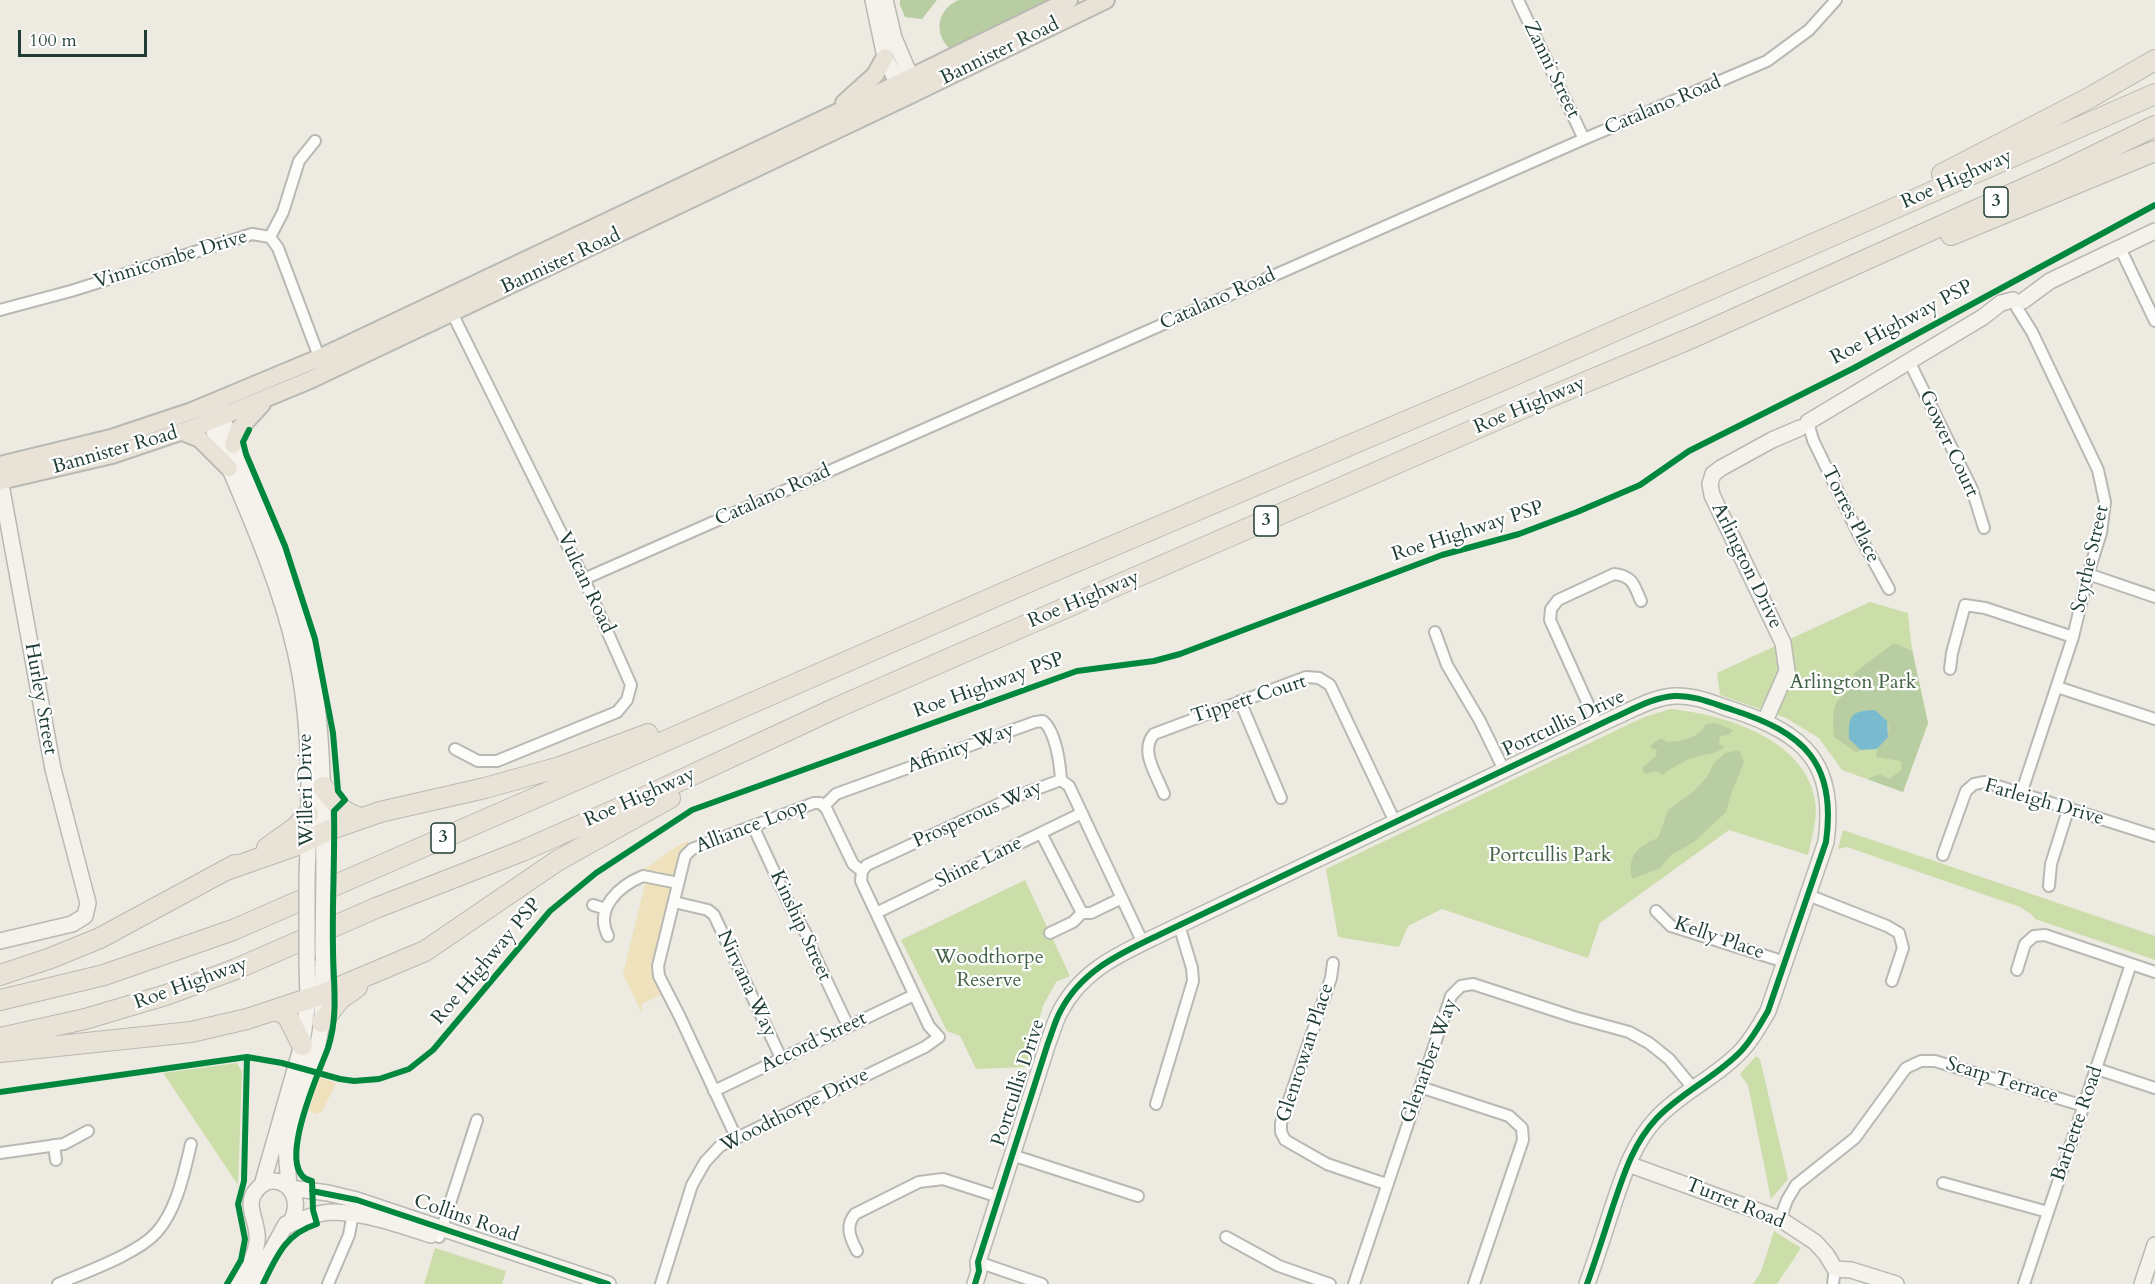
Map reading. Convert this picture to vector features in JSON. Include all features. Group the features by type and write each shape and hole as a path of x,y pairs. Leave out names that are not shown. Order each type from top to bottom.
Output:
{"highway":[{"path":"1849,227 1969,159 2089,98 2155,60"},
{"name":"Roe Highway","path":"0,1000 104,975 233,930 2155,94"},
{"name":"Roe Highway","path":"0,1038 85,1019 166,995 236,969 376,908 522,851 836,708 1526,407 1694,337 2063,171 2155,126"},
{"path":"1835,274 1967,229 2155,151"},
{"path":"226,870 361,818 416,802 485,788 561,767 876,649"},
{"path":"0,1052 191,1032 247,1019 376,973 425,951 557,861 686,789 769,750 836,708"},
{"path":"323,787 338,807 348,815 361,818"},
{"path":"0,975 100,938 275,844 308,814"},
{"path":"322,1022 340,999 376,973"},
{"path":"275,1010 287,1015 302,1045"}],"main road":[{"name":"Bannister Road","path":"449,306 832,114 907,88 1069,0"},
{"name":"Bannister Road","path":"0,480 112,455 183,432 213,412 322,366 907,88 1106,0"},
{"path":"832,114 875,75 885,57"},
{"name":"Bannister Road","path":"0,465 266,399 322,366"},
{"path":"232,445 238,430 266,399"},
{"path":"183,432 200,439 229,468"}],"street":[{"path":"873,0 885,57 907,88"},
{"path":"885,0 907,88"},
{"name":"Zanni Street","path":"1518,0 1584,139"},
{"name":"Catalano Road","path":"584,579 1584,139 1767,61 1809,30 1836,0"},
{"path":"270,237 283,213 299,161 315,141"},
{"name":"Arlington Drive","path":"1765,721 1787,671 1783,643 1712,495 1710,484 1713,474 1772,440 1805,427 1826,410 1983,317 2018,303 2024,291 2155,231"},
{"name":"Vinnicombe Drive","path":"0,310 71,291 252,234 270,237 278,248 322,366"},
{"path":"2120,248 2155,321"},
{"name":"Scythe Street","path":"2018,303 2103,484 2106,502 2101,532 2073,637 2021,794"},
{"name":"Vulcan Road","path":"449,306 584,579 631,685 627,700 617,712 497,761 478,761 455,749"},
{"name":"Gower Court","path":"1909,361 1972,489 1984,528"},
{"name":"Willeri Drive","path":"213,412 232,445 271,534 297,606 308,647 322,745 323,787 307,877 307,961 322,1022 318,1049 295,1113 286,1147 290,1188 296,1206 295,1215 287,1224 253,1284"},
{"name":"Willeri Drive","path":"213,412 229,468 281,599 295,649 305,714 308,814 324,870 323,954 315,996 262,1185 252,1198 251,1206 258,1239 252,1260 238,1284"},
{"name":"Torres Place","path":"1805,427 1889,589"},
{"name":"Hurley Street","path":"0,480 53,769 88,903 85,916 72,924 0,940"},
{"path":"1598,726 1550,620 1551,609 1558,600 1614,574 1624,575 1632,581 1641,601"},
{"path":"2088,574 2155,597"},
{"path":"1950,669 1965,605 1985,608 2073,637"},
{"path":"1434,632 1447,666 1480,721 1504,770"},
{"name":"Tippett Court","path":"1164,794 1147,751 1154,734 1306,677 1319,678 1329,685 1395,822"},
{"path":"2057,687 2155,719"},
{"name":"Portcullis Drive","path":"968,1284 978,1262 1059,1012 1083,980 1106,961 1653,700 1676,696 1696,698 1765,721 1788,733 1810,754 1817,766 1827,795 1829,817 1826,842 1768,1011 1755,1034 1737,1054 1657,1118 1637,1145 1628,1164 1587,1284"},
{"path":"1240,701 1281,798"},
{"name":"Affinity Way","path":"824,806 836,794 1043,721 1049,726 1054,737 1060,780"},
{"name":"Prosperous Way","path":"862,871 867,865 1012,798 1060,780 1069,786 1143,943"},
{"name":"Farleigh Drive","path":"1943,855 1966,791 1974,784 1984,782 2155,836"},
{"name":"Alliance Loop","path":"736,1137 659,976 658,966 687,852 814,803 824,806 853,864 862,871 861,880 914,995 929,1026 939,1037"},
{"path":"2049,886 2051,864 2069,807"},
{"name":"Shine Lane","path":"876,913 1082,813"},
{"name":"Kinship Street","path":"753,826 790,906 808,937 813,954 848,1026"},
{"path":"1041,833 1082,913"},
{"path":"608,936 604,929 606,909 609,900 616,892 643,876 678,883"},
{"path":"1808,896 1887,926 1899,933 1903,948 1892,981"},
{"path":"1050,933 1073,922 1082,913 1091,913 1122,898"},
{"name":"Nirvana Way","path":"674,902 708,910 714,915 781,1058"},
{"path":"593,905 606,909"},
{"name":"Kelly Place","path":"1656,911 1671,926 1785,962"},
{"path":"1156,1104 1193,981 1192,968 1179,926"},
{"path":"2017,970 2025,944 2034,936 2045,935 2155,972"},
{"name":"Glenrowan Place","path":"1333,963 1331,978 1281,1123 1281,1132 1285,1140 1327,1164 1386,1184"},
{"name":"Barbette Road","path":"2024,1284 2131,964"},
{"name":"Glenarber Way","path":"1354,1284 1451,996 1461,986 1473,984 1574,1017 1629,1032 1649,1043 1669,1059 1693,1088"},
{"name":"Accord Street","path":"714,1091 914,995"},
{"name":"Woodthorpe Drive","path":"660,1284 692,1185 702,1166 720,1146 925,1047 939,1037"},
{"name":"Scarp Terrace","path":"1780,1220 1787,1200 1796,1185 1855,1138 1906,1068 1921,1061 1935,1061 2084,1106"},
{"path":"2097,1068 2155,1088"},
{"path":"1420,1087 1509,1116 1522,1128 1523,1140 1474,1284"},
{"path":"440,1233 477,1120"},
{"path":"0,1154 64,1144 88,1131"},
{"path":"58,1284 140,1246 155,1234 172,1206 191,1144"},
{"path":"54,1146 56,1160"},
{"path":"1012,1155 1138,1196"},
{"name":"Turret Road","path":"1628,1164 1780,1220 1815,1242 1826,1254 1834,1277 1851,1270 1896,1284"},
{"path":"857,1251 849,1232 851,1219 855,1214 919,1182 943,1179 999,1197"},
{"path":"262,1185 277,1182 290,1188"},
{"path":"1943,1183 2048,1212"},
{"name":"Collins Road","path":"290,1188 328,1193 355,1207 608,1284"},
{"path":"328,1284 349,1235 355,1207"},
{"name":"Collins Road","path":"287,1224 314,1215 355,1207"},
{"path":"255,1217 264,1225 271,1227 287,1224"},
{"name":"Collins Road","path":"440,1233 580,1284"},
{"path":"1226,1237 1279,1266 1330,1284"},
{"path":"2142,1284 2155,1245"},
{"path":"978,1262 1042,1284"},
{"name":"Portcullis Drive","path":"975,1284 979,1271 978,1262"}],"green space":[{"path":"900,0 937,0 922,19 905,17"},
{"path":"959,0 1050,0 950,49 941,36 940,22 946,9"},
{"name":"Arlington Park","path":"1870,602 1908,613 1911,643 1928,723 1903,792 1842,770 1819,738 1786,718 1720,695 1717,673"},
{"path":"1894,643 1912,651 1928,723 1903,792 1867,779 1880,774 1889,779 1902,770 1901,761 1876,757 1887,736 1889,726 1859,711 1849,739 1861,750 1856,752 1834,737 1833,717 1836,705 1843,695 1859,683 1853,674"},
{"name":"Portcullis Park","path":"1671,709 1715,717 1737,724 1779,746 1795,760 1808,779 1816,807 1808,855 1729,830 1600,923 1588,958 1442,909 1408,926 1399,947 1338,937 1326,869 1644,717"},
{"path":"1715,723 1733,730 1728,735 1720,736 1719,744 1724,747 1721,750 1686,761 1663,775 1656,771 1645,774 1642,768 1656,756 1657,750 1650,748 1653,743 1661,738 1667,742 1689,738 1699,733 1706,724"},
{"path":"1739,750 1744,762 1726,812 1694,842 1671,855 1660,868 1632,879 1631,864 1636,852 1645,844 1658,838 1668,810 1693,792 1707,777 1714,763 1725,753"},
{"path":"1843,830 2155,936 2155,960 2035,919 2020,907 1847,847 1838,849"},
{"name":"Woodthorpe Reserve","path":"1025,880 1070,976 1056,982 1043,1006 1026,1067 976,1069 960,1036 947,1031 901,940"},
{"path":"1756,1056 1760,1059 1788,1179 1771,1199 1748,1085 1740,1074"},
{"path":"237,1063 242,1072 238,1185 163,1073"},
{"path":"1774,1231 1801,1248 1777,1284 1753,1284 1761,1272"},
{"path":"435,1248 506,1271 502,1284 424,1284"}],"sand":[{"path":"688,841 689,845 675,876 642,871 676,847"},
{"path":"646,880 671,888 672,893 654,969 663,994 643,1003 641,1012 623,974"},
{"path":"319,1077 336,1083 323,1110 317,1114 309,1111"}],"water":[{"path":"1875,710 1887,721 1888,737 1877,749 1861,750 1849,739 1850,720 1856,713"}],"cycle path":[{"name":"Roe Highway PSP","path":"0,1092 247,1057 282,1063 354,1081 379,1079 409,1069 433,1050 550,911 596,873 692,810 1077,671 1154,661 1180,654 1442,555 1519,534 1577,512 1640,485 1689,451 1854,368 2155,205"},
{"path":"249,430 243,442 246,454 285,546 315,639 333,733 338,791 345,800 334,811 335,998 333,1023 328,1048 309,1098 297,1142 296,1160 301,1174 312,1181 313,1210 317,1224 297,1234 283,1247 263,1284"},
{"path":"975,1284 979,1271 978,1262 1055,1023 1069,997 1091,973 1118,955 1148,940 1635,708 1667,697 1690,697 1758,719 1797,741 1810,755 1820,772 1826,791 1828,815 1826,842 1768,1011 1742,1050 1722,1068 1666,1109 1648,1129 1634,1150 1624,1173 1587,1284"},
{"path":"227,1284 241,1260 245,1239 238,1204 244,1181 247,1057"},
{"path":"312,1191 357,1200 608,1284"}]}
